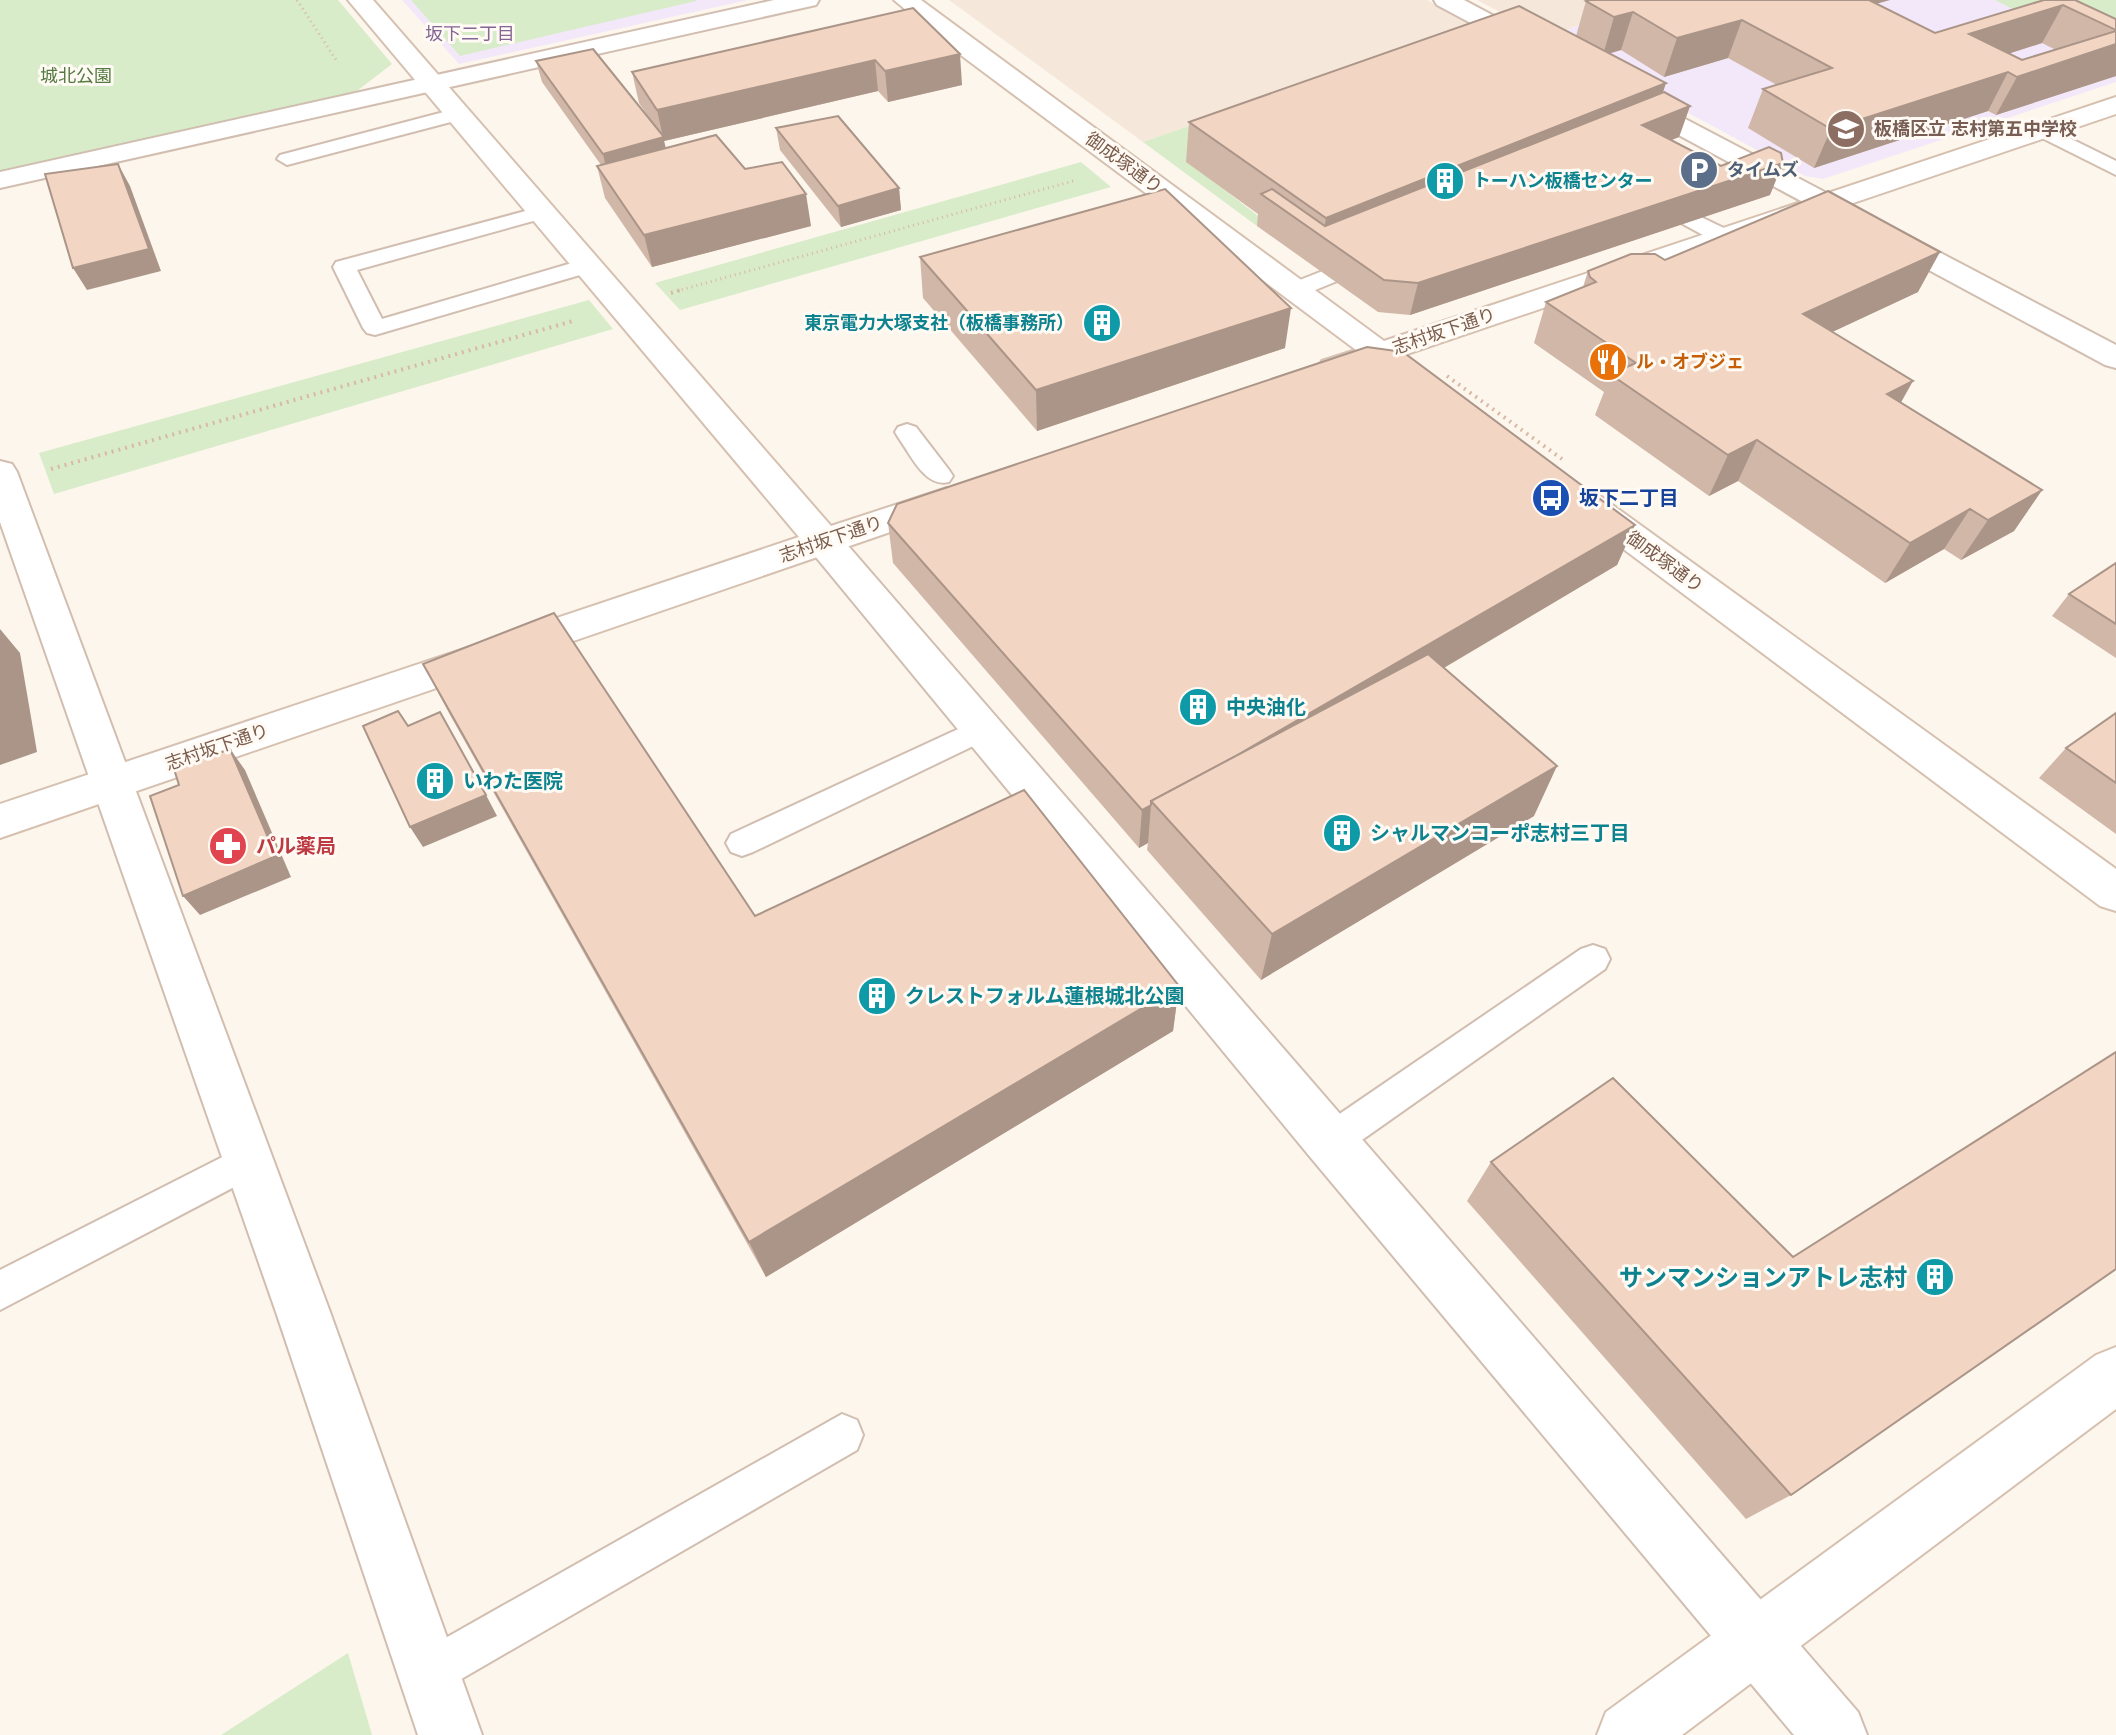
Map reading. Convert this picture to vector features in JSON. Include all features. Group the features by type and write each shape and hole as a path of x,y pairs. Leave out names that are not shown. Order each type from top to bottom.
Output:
{"street":[{"path":"360,0 624,306 1329,1142 1835,1735"},
{"path":"0,180 807,0"},
{"name":"御成塚通り","path":"906,0 1423,385"},
{"path":"1446,0 1558,60"},
{"path":"1614,89 1728,161 1824,201 2116,358"},
{"name":"志村坂下通り","path":"1295,381 2116,105"},
{"path":"2,477 114,782 450,1735"},
{"name":"御成塚通り","path":"1555,481 2116,893"},
{"name":"志村坂下通り","path":"0,821 981,488"},
{"path":"1629,1735 2116,1375"}],"lane":[{"path":"287,159 459,114"},
{"path":"2041,130 2116,169"},
{"path":"1635,190 1722,236"},
{"path":"544,212 344,267 375,328 589,265"},
{"path":"1295,290 1385,253"},
{"path":"907,432 940,476"},
{"path":"742,843 982,729"},
{"path":"1329,1142 1593,959"},
{"path":"0,1291 248,1161"},
{"path":"428,1673 842,1435"}],"path":[{"path":"297,0 340,66"},
{"path":"2,477 1127,165"}],"shaded area":[{"path":"402,0 748,0 459,64"},
{"path":"949,0 1427,0 1478,26 1143,142"},
{"path":"1477,0 1644,0 1548,37"},
{"name":"板橋区立 志村第五中学校","path":"1644,0 2116,0 2116,82 1823,179 1805,176 1548,37"}],"green space":[{"name":"城北公園","path":"0,0 338,0 392,64 353,94 0,171"},
{"path":"411,0 696,0 696,1 460,56"},
{"path":"1995,0 2116,0 2116,61"},
{"path":"1478,26 1187,161 1266,222 1257,226 1143,142"},
{"path":"1081,162 1111,187 680,310 655,283"},
{"path":"589,300 613,329 54,494 39,453"},
{"path":"348,1653 372,1735 221,1735"}],"building":[{"path":"1869,0 1935,33 2044,0 2075,0 2116,19 2116,30 2063,5 1969,34 2022,60 2116,31 2116,44 2017,77 2008,72 1831,129 1763,89 1832,68 1742,20 1677,38 1633,12 1614,17 1586,1"},
{"path":"1519,6 1666,83 1326,218 1189,122"},
{"path":"913,8 960,54 885,71 875,60 657,110 632,72"},
{"path":"593,49 664,137 603,154 536,61"},
{"path":"1664,92 1690,106 1642,125 1721,166 1769,147 1781,153 1783,163 1418,283 1384,280 1261,194 1272,189 1325,226"},
{"path":"838,116 899,188 838,206 776,128"},
{"path":"716,135 745,169 782,162 806,194 644,235 597,166"},
{"path":"118,164 149,249 73,268 45,174"},
{"name":"東京電力大塚支社（板橋事務所）","path":"1165,189 1291,308 1036,390 920,257"},
{"path":"1828,191 1940,252 1803,314 1913,381 1887,394 2042,490 1988,520 1970,509 1910,543 1757,440 1728,455 1610,374 1636,363 1546,302 1596,282 1588,271 1631,254 1655,254 1665,260"},
{"name":"中央油化","path":"1367,347 1403,352 1635,525 1234,757 1151,801 1151,805 1142,810 888,523 897,504"},
{"path":"2116,563 2116,624 2069,594"},
{"name":"クレストフォルム蓮根城北公園","path":"554,613 755,916 1024,790 1179,986 749,1242 423,664"},
{"name":"シャルマンコーポ志村三丁目","path":"1428,654 1557,766 1272,934 1151,801"},
{"name":"いわた医院","path":"398,711 408,726 440,712 486,795 410,827 363,726"},
{"path":"2116,713 2116,783 2066,748"},
{"name":"パル薬局","path":"230,749 276,856 183,896 150,796 179,785 174,769"},
{"name":"サンマンションアトレ志村","path":"2116,1052 2116,1269 1791,1495 1491,1162 1613,1078 1793,1257"}],"place":[{"name":"板橋区立 志村第五中学校","path":"1846,129"},
{"name":"タイムズ","path":"1699,170"},
{"name":"トーハン板橋センター","path":"1445,181"},
{"name":"東京電力大塚支社（板橋事務所）","path":"1102,323"},
{"name":"ル・オブジェ","path":"1608,362"},
{"name":"坂下二丁目","path":"1551,498"},
{"name":"中央油化","path":"1198,707"},
{"name":"いわた医院","path":"435,781"},
{"name":"シャルマンコーポ志村三丁目","path":"1342,833"},
{"name":"パル薬局","path":"228,846"},
{"name":"クレストフォルム蓮根城北公園","path":"877,996"},
{"name":"サンマンションアトレ志村","path":"1935,1277"}],"district":[{"name":"坂下二丁目","path":"470,34"}]}
